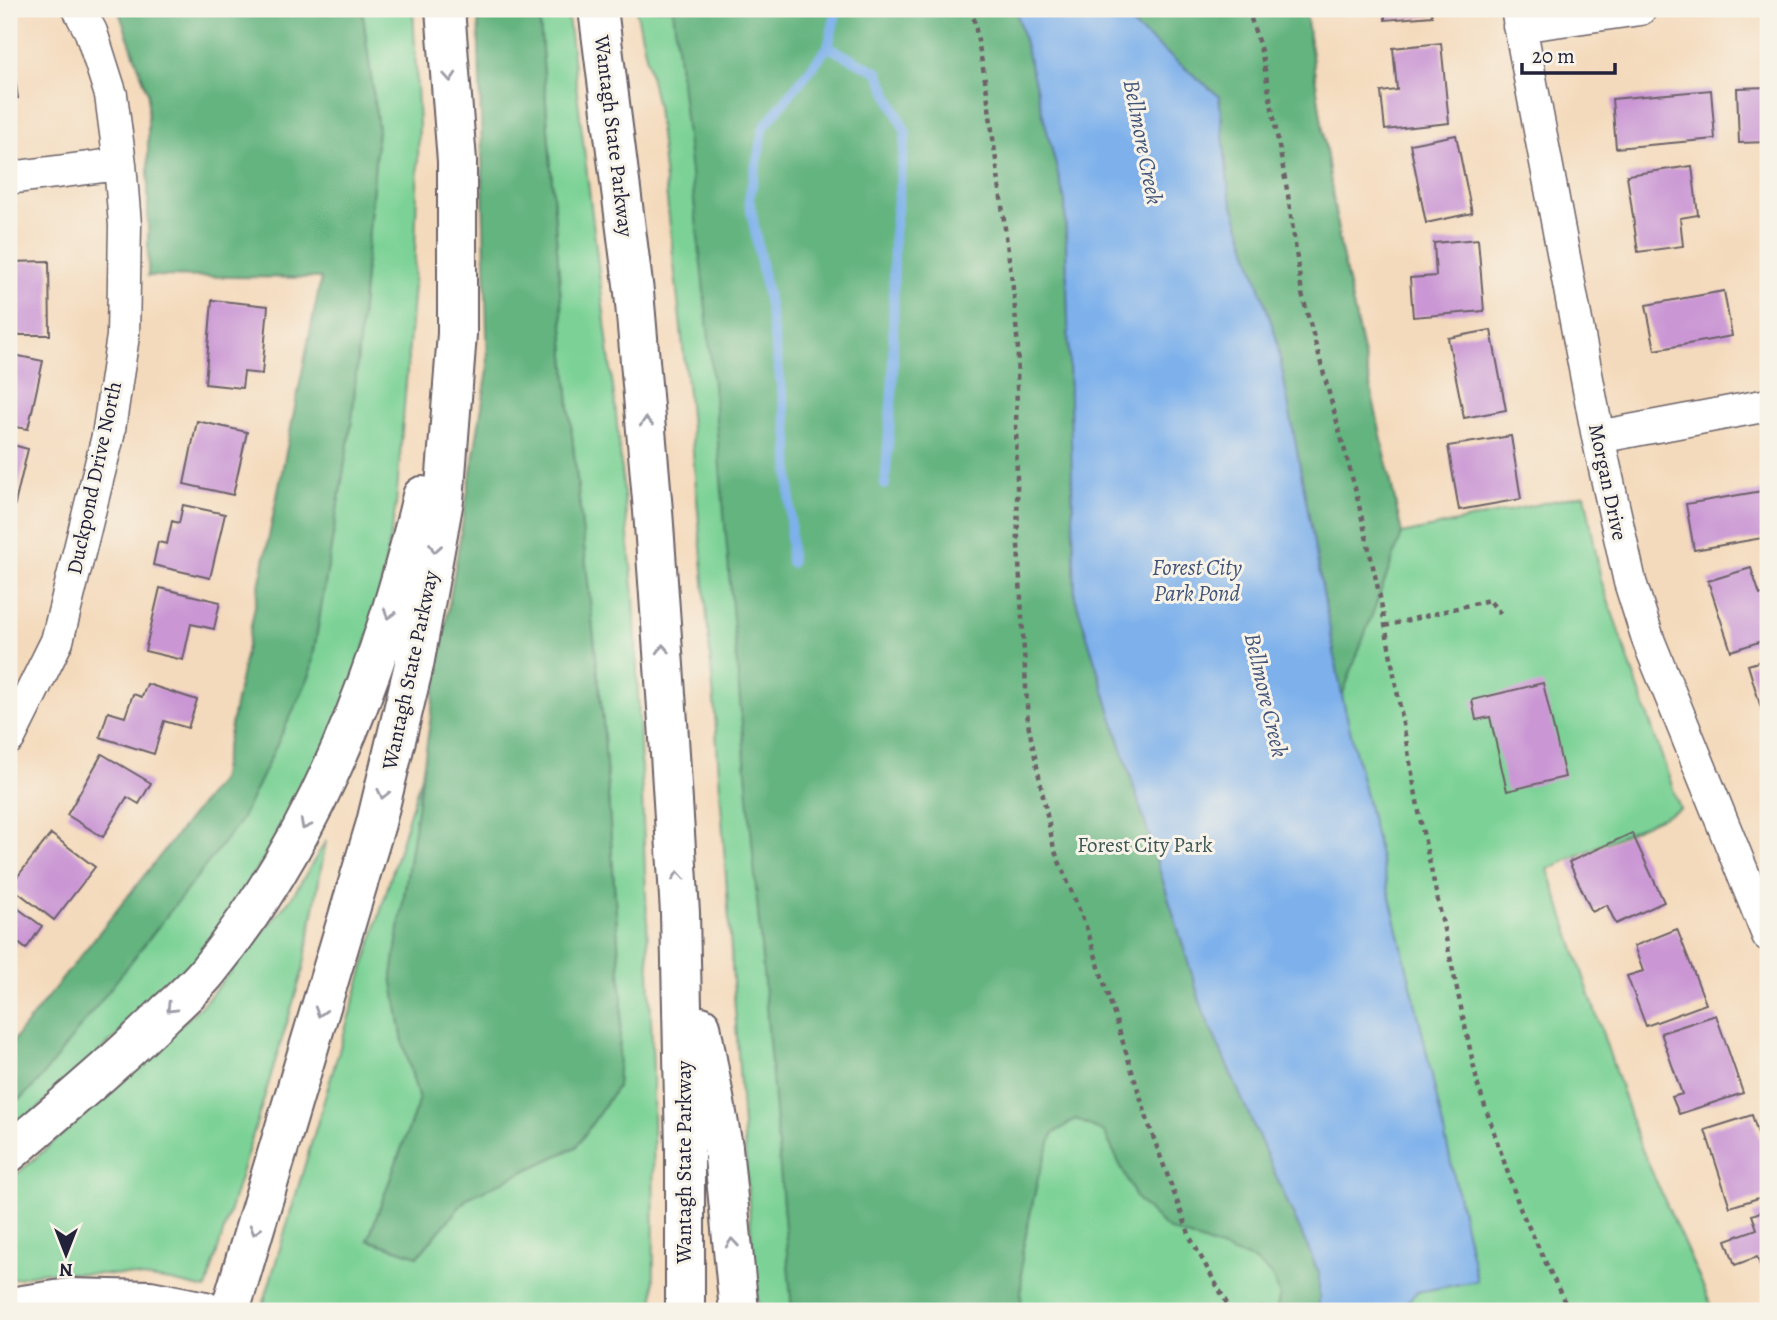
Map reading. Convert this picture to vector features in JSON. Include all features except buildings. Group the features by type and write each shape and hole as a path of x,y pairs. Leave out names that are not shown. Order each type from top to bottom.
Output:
{"highway":[{"name":"Wantagh State Parkway","path":"230,1311 376,823 414,665 444,500 457,334 457,161 445,9"},
{"name":"Wantagh State Parkway","path":"598,9 634,292 653,511 680,913 685,1311"},
{"path":"9,1153 144,1035 207,972 258,903 304,827 343,747 374,663 421,500 457,334"},
{"path":"680,913 723,1147 739,1311"},
{"path":"9,1307 69,1298 150,1300 205,1311"}],"street":[{"name":"Duckpond Drive North","path":"9,738 57,641 108,436 122,336 125,225 111,95 91,32 79,9"},
{"path":"1518,18 1640,9"},
{"name":"Morgan Drive","path":"1518,18 1598,437 1630,582 1649,642 1768,934"},
{"path":"9,178 120,164"},
{"path":"1598,437 1768,405"}],"path":[{"path":"970,9 987,97 1014,296 1018,350 1018,545 1028,723 1054,849 1087,929 1151,1131 1191,1239 1231,1311"},
{"path":"1248,9 1262,54 1288,195 1302,294 1355,488 1385,626 1421,823 1478,1086 1521,1211 1569,1311"},
{"path":"1385,626 1489,600 1501,614"}],"green space":[{"path":"118,9 362,9 378,129 352,420 310,675 241,820 37,1083 9,1109 9,1046 220,780 321,278 148,276 148,93"},
{"path":"362,9 413,9 419,125 414,284 396,505 377,609 328,761 194,965 9,1135 9,1109 37,1083 310,675 352,420 378,129"},
{"path":"478,9 539,9 569,407 603,721 622,1001 617,1087 576,1147 467,1198 418,1256 368,1240 419,1100 403,1042 392,976 436,682 488,370"},
{"path":"539,9 567,9 615,404 634,596 653,1069 654,1311 281,1311 263,1305 423,769 392,976 403,1042 419,1100 368,1240 418,1256 467,1198 576,1147 617,1087 622,1001 603,721 569,407"},
{"name":"Forest City Park","path":"636,9 1305,9 1340,245 1402,534 1585,494 1601,580 1680,809 1548,869 1639,1143 1714,1311 759,1311 743,1127 714,701 688,393 657,107"},
{"path":"673,9 1016,9 1065,200 1075,597 1204,1013 1319,1273 1319,1311 1276,1311 1280,1295 1272,1276 1256,1261 1167,1229 1136,1198 1104,1132 1076,1119 1053,1134 1038,1178 1022,1253 1021,1311 792,1311 709,338"},
{"path":"1123,9 1305,9 1340,245 1402,534 1342,696 1276,337 1229,193 1219,96 1130,23"},
{"path":"326,841 303,970 206,1289 127,1275 45,1272 9,1280 9,1181 95,1106 205,1002 292,897"}],"water":[{"name":"Forest City Park Pond","path":"1016,9 1123,9 1130,23 1219,96 1229,193 1276,337 1342,696 1422,1031 1477,1281 1417,1292 1398,1311 1319,1311 1319,1273 1204,1013 1075,597 1065,201"}],"waterway":[{"path":"791,563 789,438 769,305 749,199 764,127 828,47 837,9"},
{"path":"828,47 878,72 906,133 894,235 893,379 885,485"}],"water label":[{"name":"Bellmore Creek","path":"1143,142"},
{"name":"Bellmore Creek","path":"1266,695"}]}
